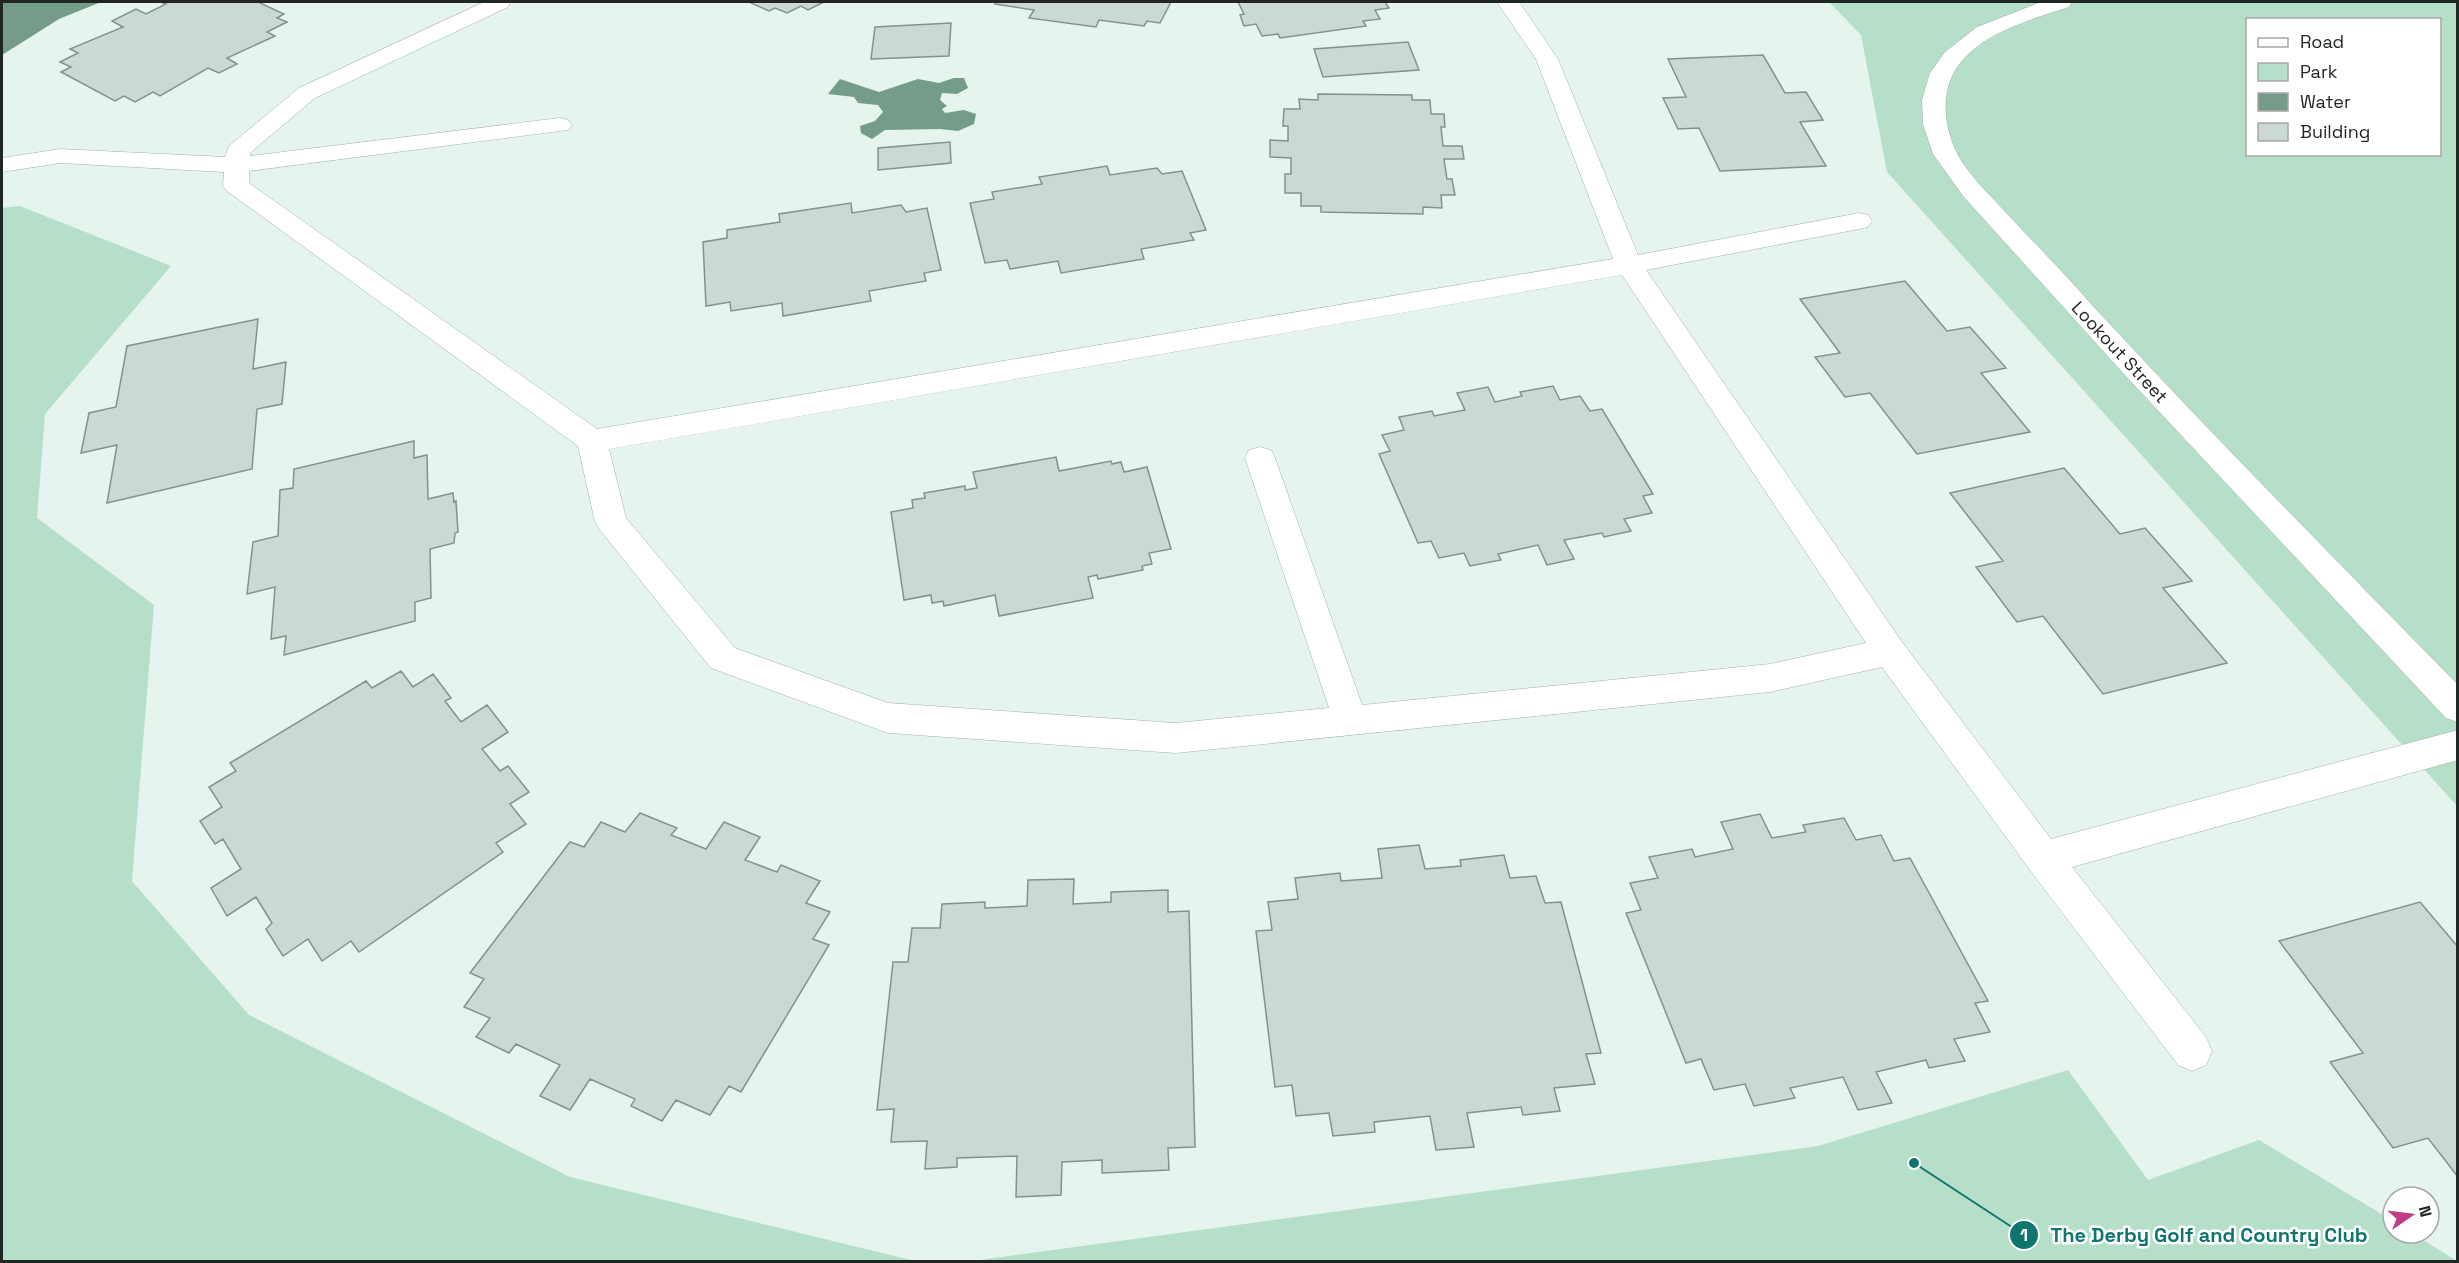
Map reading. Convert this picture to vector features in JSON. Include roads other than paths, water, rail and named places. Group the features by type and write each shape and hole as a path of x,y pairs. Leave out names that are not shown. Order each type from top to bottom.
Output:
{"street":[{"path":"500,2 307,93 238,151 236,186 592,441 611,522 723,658 888,718 1176,738 1770,678 1890,652"},
{"path":"1508,2 1547,59 1629,265 1890,652 2043,858 2192,1051"},
{"name":"Lookout Street","path":"2061,2 2001,24 1962,48 1947,63 1935,92 1934,108 1938,139 1946,155 1981,201 2144,378 2457,708"},
{"path":"2,165 60,156 237,165 560,125"},
{"path":"592,441 1629,265 1859,221"},
{"path":"1260,458 1350,720"},
{"path":"2043,858 2457,745"}],"water":[{"path":"2,2 101,2 59,19 2,55"},
{"path":"954,78 964,78 968,88 957,94 942,93 940,100 947,106 942,109 945,113 964,110 976,114 974,124 958,131 885,130 872,139 861,133 860,126 875,121 883,112 878,105 858,103 854,97 828,94 840,79 879,92 918,79 939,83"}],"place":[{"name":"The Derby Golf and Country Club","path":"1914,1163"}]}
